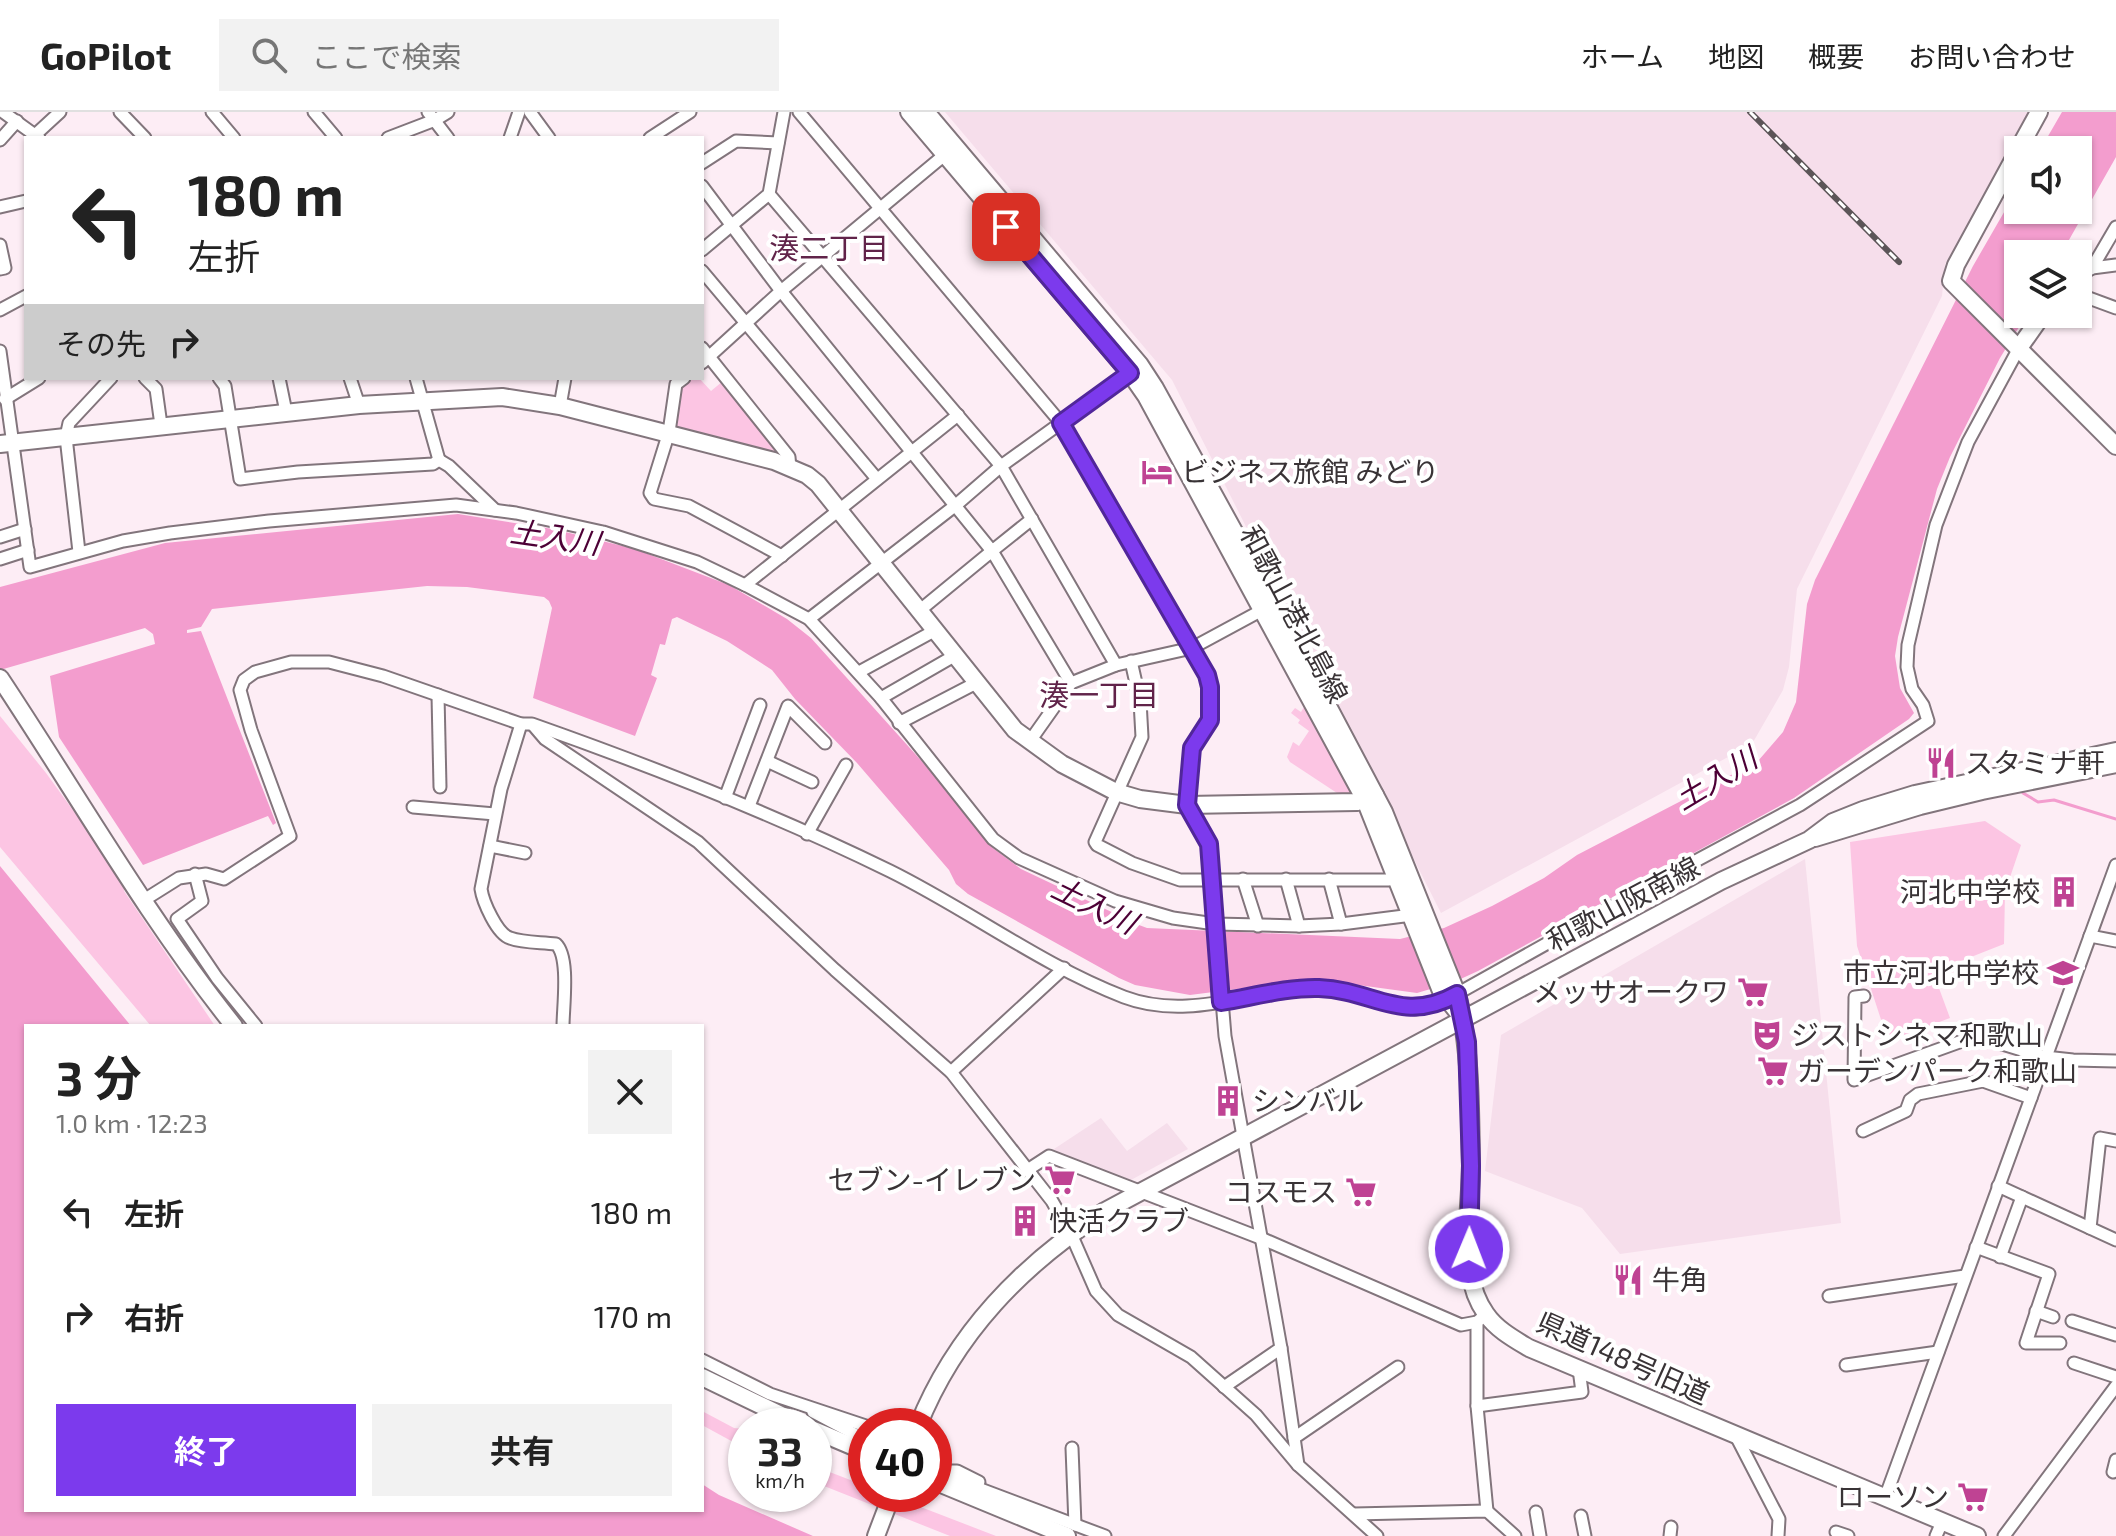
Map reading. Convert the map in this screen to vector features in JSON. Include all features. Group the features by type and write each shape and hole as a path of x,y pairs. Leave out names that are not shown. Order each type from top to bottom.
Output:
{"street":[{"path":"3,112 37,136 60,112"},
{"path":"120,112 143,136"},
{"path":"212,112 232,136"},
{"path":"314,112 334,136"},
{"path":"392,136 431,116 448,112"},
{"path":"511,136 519,112"},
{"path":"530,112 548,136"},
{"path":"664,134 690,112"},
{"path":"704,248 769,194 784,112"},
{"path":"799,112 1061,423 1207,675 1210,720 1192,748 1187,805 1209,844 1221,999 1298,1465"},
{"name":"和歌山港北島線","path":"909,112 950,150 1135,369 1405,859 1419,922"},
{"name":"和歌山港北島線","path":"926,112 950,150"},
{"path":"2026,136 2039,112"},
{"path":"431,116 446,136"},
{"path":"0,140 17,121"},
{"path":"704,162 736,141 778,143"},
{"path":"790,468 789,457 704,356 950,150"},
{"path":"2004,176 1956,265 1951,281 2116,446"},
{"path":"704,189 781,291 992,551 1071,683"},
{"path":"769,194 1001,466 1116,665"},
{"path":"0,207 24,201"},
{"path":"2092,268 2116,227"},
{"path":"0,245 5,268 0,269"},
{"path":"2092,268 2116,265"},
{"path":"704,273 877,479"},
{"path":"0,310 24,297"},
{"path":"2092,299 2116,308"},
{"path":"144,900 179,878 195,874 224,879 287,840 290,836 251,730 240,690 244,680 255,672 291,662 329,662 383,676 632,760 749,806 890,871 1064,968 1124,997 1146,1003 1193,1006 1221,999 1312,988 1334,989 1415,1009 1800,805 1928,721 1923,705 1912,689 1907,667 1908,645 1936,525 1968,442 2017,346 2032,328"},
{"path":"0,351 7,443 30,567 79,552 170,533 456,505 563,522 616,535 697,562 809,619 881,698 993,839 1019,858 1115,901 1215,927 1419,922"},
{"path":"809,619 956,505 1001,466 1135,369"},
{"path":"5,399 36,380"},
{"path":"79,552 66,437 69,423 109,380"},
{"path":"147,380 156,389 161,425"},
{"path":"220,380 225,386 240,479 298,472 433,464 439,460"},
{"path":"279,380 286,412"},
{"path":"351,380 359,405"},
{"path":"417,380 439,460 495,510"},
{"path":"560,406 565,380"},
{"path":"676,380 669,432 650,493 654,499 689,506 782,556"},
{"path":"7,443 359,405 502,397 560,406 669,432 774,461 807,475 818,484 1015,730 1062,764 1116,792 1140,799 1187,805 1357,802 1370,797"},
{"path":"745,585 958,415"},
{"path":"919,611 1032,519"},
{"path":"0,537 25,529"},
{"path":"0,559 28,550"},
{"path":"1030,741 1071,683 1116,665 1192,648 1268,607"},
{"path":"859,672 934,631"},
{"path":"881,698 954,656"},
{"path":"1131,661 1140,701 1142,737 1095,842 1097,845 1132,863 1180,880 1398,878"},
{"path":"0,678 144,900 233,1024"},
{"path":"899,723 976,683"},
{"path":"438,695 440,787"},
{"path":"725,798 760,705"},
{"path":"749,806 788,706 825,743"},
{"path":"526,724 495,814 481,889 483,903 505,936 556,944 560,948 564,966 563,1024"},
{"path":"526,724 698,842 835,970 951,1072 1029,1169 1071,1234 1096,1291 1118,1315 1191,1357 1256,1415 1298,1465 1348,1512 1487,1511"},
{"name":"和歌山阪南線","path":"1809,840 1833,822 1915,794 2116,751"},
{"path":"767,761 812,782"},
{"name":"和歌山阪南線","path":"1464,1019 1721,881 1809,840 1969,794 2116,764"},
{"path":"807,834 846,765"},
{"name":"和歌山港北島線","path":"1370,797 1398,878 1464,1019"},
{"path":"413,807 495,814"},
{"path":"490,846 525,853"},
{"path":"1885,1498 2116,865"},
{"path":"195,874 202,901 177,919 217,978 254,1024"},
{"path":"1243,879 1258,926"},
{"path":"1286,879 1299,926"},
{"path":"1329,879 1341,924"},
{"path":"2090,936 2116,941"},
{"path":"951,1072 1064,968"},
{"path":"1864,996 1855,997 1854,1080 1976,1036 2045,1057 2116,1061"},
{"path":"925,1408 956,1350 978,1321 1025,1270 1071,1234 1142,1191 1464,1019"},
{"name":"県道148号旧道","path":"1464,1019 1471,1166 1470,1270 1482,1318 1529,1348 1885,1498 1939,1529 1977,1536"},
{"path":"1863,1131 1906,1111 1910,1100 1918,1094 1983,1081 2031,1098"},
{"path":"2090,1228 2100,1138 2116,1141"},
{"path":"1029,1169 1049,1156 1263,1239 1461,1325 1482,1318 1477,1406 1487,1511 1515,1536"},
{"path":"1998,1186 2116,1240"},
{"path":"2000,1257 2022,1197"},
{"path":"1976,1247 2049,1274 2026,1343 2060,1343"},
{"path":"1829,1296 1965,1276"},
{"path":"2036,1311 2053,1317"},
{"path":"2072,1321 2116,1335"},
{"path":"1224,1387 1281,1348"},
{"path":"1846,1365 1938,1352"},
{"path":"704,1361 770,1394 806,1407 848,1430"},
{"path":"2074,1363 2116,1377"},
{"path":"1294,1438 1398,1367"},
{"path":"1477,1406 1582,1392 1579,1369"},
{"path":"704,1378 767,1408"},
{"path":"2004,1536 2116,1386"},
{"path":"806,1407 848,1419"},
{"path":"1736,1436 1779,1519 1778,1536"},
{"path":"1071,1531 1072,1448"},
{"path":"952,1478 1016,1502 1071,1531"},
{"path":"952,1485 1071,1531 1105,1536"},
{"path":"876,1536 885,1512"},
{"path":"1536,1512 1540,1536"},
{"path":"1354,1514 1377,1536"},
{"path":"1581,1516 1585,1536"}],"shaded area":[{"path":"945,112 2035,112 2021,136 2004,136 2004,164 1945,264 1942,296 1797,589 1789,667 1783,690 1752,744 1441,913 1172,380"},
{"path":"690,380 701,380 711,391 723,381 780,453 778,455 671,426 682,387"},
{"path":"1304,707 1351,793 1340,795 1287,757 1293,742 1299,746 1309,731 1291,713 1295,708 1301,712"},
{"path":"0,716 46,773 125,882 124,891 214,1024 149,1024 0,847"},
{"path":"1985,821 2021,845 2005,892 2004,944 1933,972 1950,1018 1888,1041 1857,946 1850,842"},
{"path":"1805,859 1841,1223 1620,1254 1582,1208 1485,1171 1501,1035"},
{"path":"1101,1118 1127,1151 1167,1123 1188,1149 1131,1180 1051,1151"},
{"path":"704,1412 728,1425 728,1439 704,1426"},
{"path":"832,1473 848,1479 848,1496 832,1489"},
{"path":"890,1512 934,1512 996,1536 950,1536"}],"water":[{"path":"2062,112 2116,112 2116,157 2092,199 2092,136 2048,136"},
{"name":"土入川","path":"2004,212 2004,224 2078,224 2069,240 2004,240 2004,328 2018,328 2000,358 1937,489 1895,656 1900,688 1914,713 1794,798 1478,971 1417,993 1314,979 1190,995 1135,985 1119,978 968,894 956,884 949,870 857,763 795,699 772,670 727,641 677,617 672,619 665,645 660,644 651,675 657,678 635,736 533,698 552,608 544,597 467,587 427,586 212,609 201,627 187,630 187,633 201,631 276,823 273,825 268,816 143,865 59,737 50,676 155,644 153,634 145,628 0,670 0,587 165,543 458,514 553,529 635,549 729,585 787,619 811,638 926,766 993,848 1021,869 1147,928 1400,939 1444,928 1544,878 1577,855 1758,761 1783,732 1796,702 1807,604 1815,580 1973,266"},
{"path":"0,866 129,1024 24,1024 24,1512 704,1512 704,1485 728,1499 728,1512 758,1512 813,1536 0,1536"}],"waterway":[{"path":"2023,793 2038,802 2054,800 2116,819"}],"railway":[{"path":"1750,112 1899,262"}],"place":[{"name":"ビジネス旅館 みどり","path":"1157,472"},
{"name":"スタミナ軒","path":"1941,763"},
{"name":"河北中学校","path":"2064,892"},
{"name":"市立河北中学校","path":"2063,973"},
{"name":"メッサオークワ","path":"1753,992"},
{"name":"ジストシネマ和歌山","path":"1767,1035"},
{"name":"ガーデンパーク和歌山","path":"1773,1071"},
{"name":"シンバル","path":"1228,1101"},
{"name":"セブン-イレブン","path":"1060,1180"},
{"name":"コスモス","path":"1361,1192"},
{"name":"快活クラブ","path":"1025,1221"},
{"name":"牛角","path":"1628,1280"},
{"name":"ローソン","path":"1973,1497"}],"district":[{"name":"湊二丁目","path":"829,249"},
{"name":"湊一丁目","path":"1099,696"}],"route":[{"path":"1006,227 1130,373 1061,423 1207,675 1210,720 1192,748 1187,805 1209,844 1221,1002 1321,988 1415,1009 1439,1004 1457,994 1467,1042 1471,1166 1469,1249"}]}
